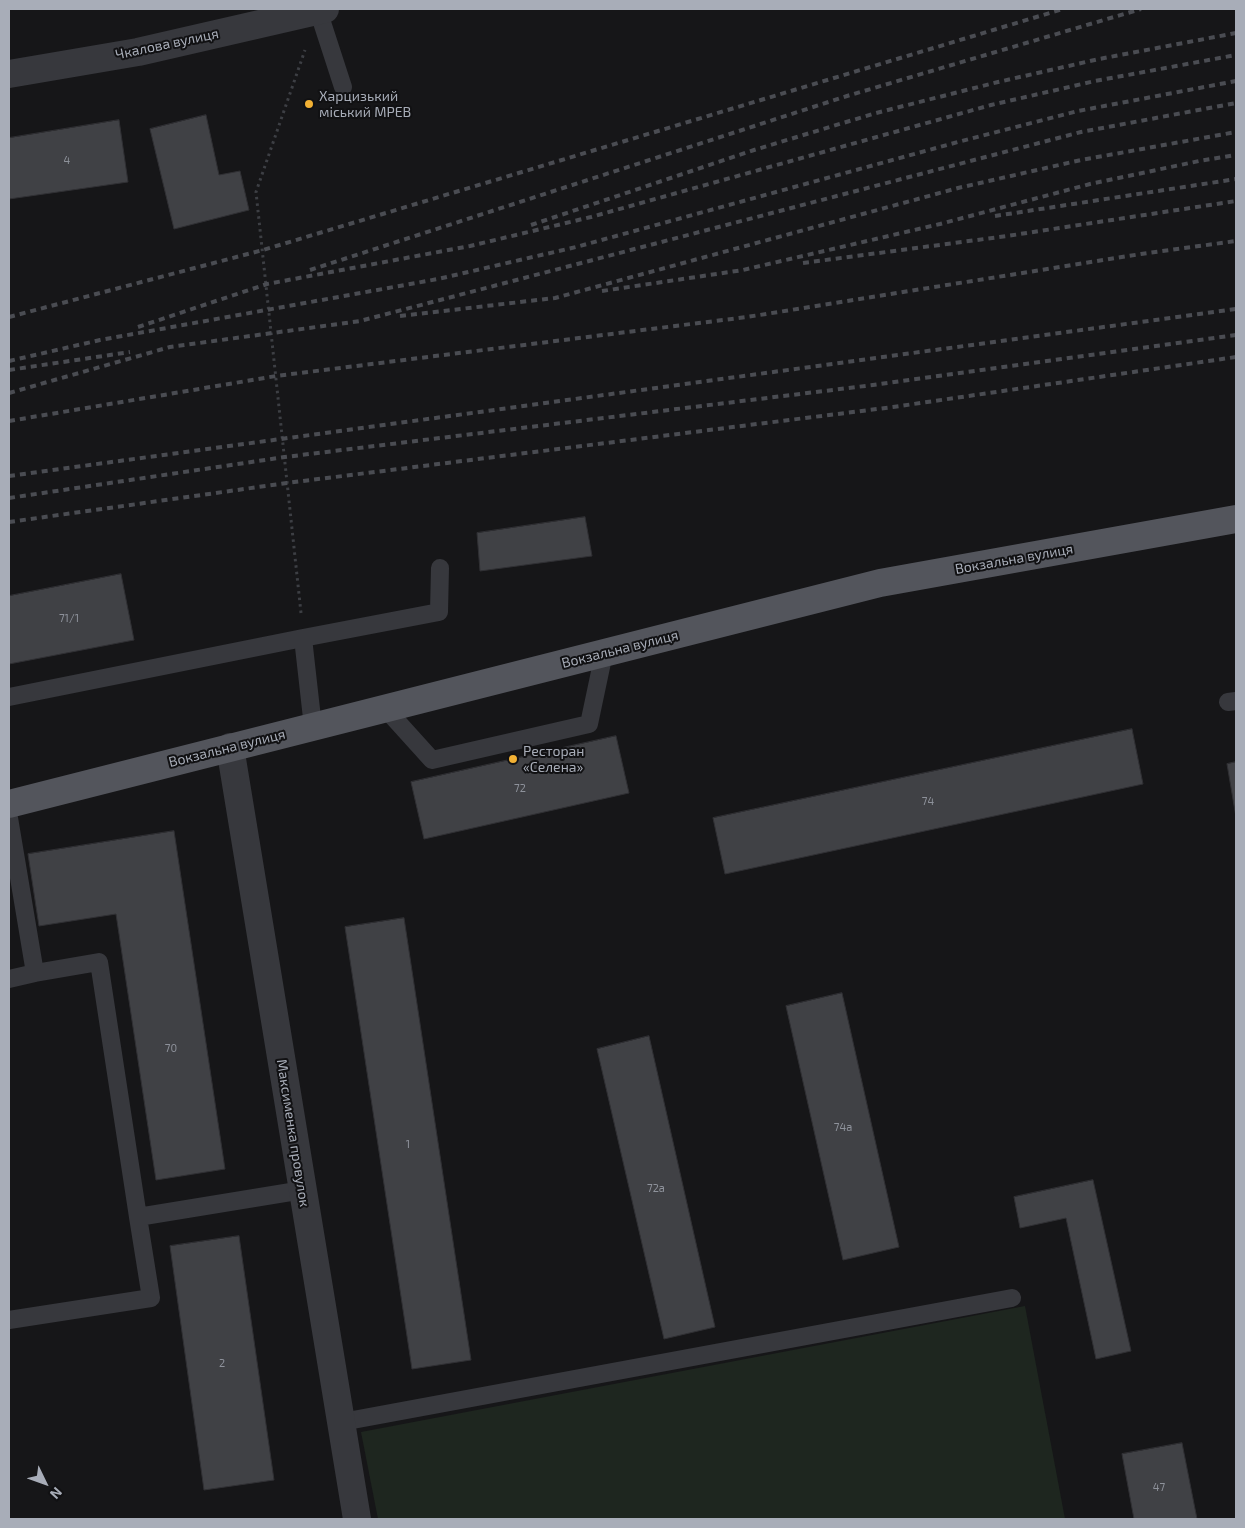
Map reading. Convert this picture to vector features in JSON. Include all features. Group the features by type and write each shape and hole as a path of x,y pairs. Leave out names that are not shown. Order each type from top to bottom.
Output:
{"main road":[{"name":"Вокзальна вулиця","path":"9,804 880,583 1236,519"}],"street":[{"name":"Чкалова вулиця","path":"9,74 138,52 320,9"},
{"name":"Максименка провулок","path":"230,747 358,1519"}],"lane":[{"path":"320,9 343,87"},
{"path":"9,697 438,612 440,568"},
{"path":"303,638 313,727"},
{"path":"385,708 432,760 589,724 604,653"},
{"path":"9,818 35,973"},
{"path":"9,979 99,962 151,1298 9,1320"},
{"path":"138,1217 303,1190"},
{"path":"342,1422 1012,1298"}],"path":[{"path":"303,638 256,192 320,9"}],"shaded area":[{"path":"1025,1306 1065,1519 378,1519 361,1432"}],"building":[{"path":"206,115 219,175 240,171 249,210 174,229 150,129"},
{"path":"119,120 128,182 9,199 9,138"},
{"path":"585,517 592,556 480,571 477,533"},
{"path":"121,574 134,640 9,664 9,596"},
{"path":"1132,729 1143,784 725,874 713,818"},
{"path":"616,736 629,793 424,839 411,782"},
{"path":"1236,762 1236,817 1227,764"},
{"path":"174,831 225,1169 156,1180 116,914 39,926 28,854"},
{"path":"404,918 471,1360 412,1369 345,927"},
{"path":"842,993 899,1247 843,1260 786,1006"},
{"path":"649,1036 715,1327 664,1339 597,1049"},
{"path":"1093,1180 1131,1351 1096,1359 1066,1218 1020,1228 1014,1197"},
{"path":"239,1236 274,1480 204,1490 170,1246"},
{"path":"1182,1443 1197,1519 1134,1519 1122,1454"}],"railway":[{"path":"9,317 263,250 1063,9"},
{"path":"310,270 847,96 1141,9"},
{"path":"531,225 754,150 876,113 1099,59 1236,33"},
{"path":"138,327 267,284 470,246 591,217 991,105 1095,81 1236,55"},
{"path":"9,361 100,340 438,279 576,247 1078,111 1236,81"},
{"path":"9,393 170,347 360,321 1081,132 1236,103"},
{"path":"400,316 555,298 958,188 1081,160 1236,132"},
{"path":"602,291 743,270 940,224 1090,184 1236,155"},
{"path":"995,216 1236,179"},
{"path":"803,263 1007,236 1236,201"},
{"path":"9,421 276,376 747,317 1141,254 1236,241"},
{"path":"9,476 1236,309"},
{"path":"9,498 285,457 873,385 1236,335"},
{"path":"9,370 130,352"},
{"path":"9,522 287,483 893,407 1236,357"}],"place":[{"name":"Харцизький міський МРЕВ","path":"309,104"},
{"name":"Ресторан «Селена»","path":"513,759"}]}
